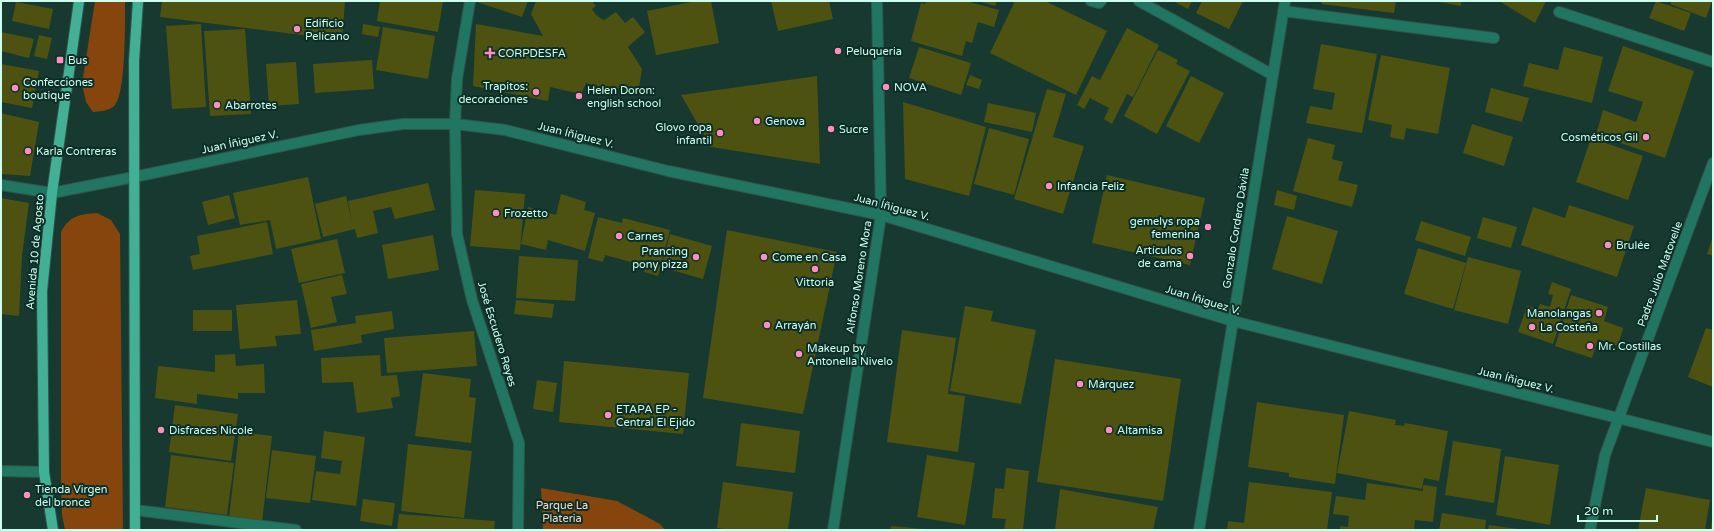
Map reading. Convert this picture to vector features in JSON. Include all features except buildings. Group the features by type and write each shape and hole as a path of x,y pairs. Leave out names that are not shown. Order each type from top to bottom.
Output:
{"main road":[{"name":"Avenida 10 de Agosto","path":"53,530 44,472 42,291 52,193 79,1"},
{"path":"135,530 134,61 138,1"}],"street":[{"name":"José Escudero Reyes","path":"470,1 457,79 455,124 457,234 472,300 519,444 518,530"},
{"name":"Alfonso Moreno Mora","path":"833,530 881,215 877,1"},
{"path":"1091,1 1101,1"},
{"path":"1139,1 1273,75"},
{"path":"1284,6 1494,38"},
{"name":"Gonzalo Cordero Dávila","path":"1198,530 1284,6"},
{"path":"1559,12 1713,62"},
{"name":"Juan Íñiguez V.","path":"1,185 52,193 134,178 359,130 403,124 455,124 505,130 668,171 881,215 1233,322 1713,442"},
{"name":"Padre Julio Matovelle","path":"1590,530 1605,455 1620,419 1713,163"},
{"path":"1,471 44,472"},
{"path":"135,510 296,530"}],"green space":[{"path":"95,1 125,1 125,39 123,71 119,98 115,105 111,108 93,112 86,102 82,84"},
{"path":"97,213 111,220 120,234 123,530 65,530 62,515 61,479 61,232 71,219 80,215"},
{"name":"Parque La Plateria","path":"541,488 617,501 660,524 665,530 543,530"}],"place":[{"name":"Edificio Pelícano","path":"297,29"},
{"name":"Peluqueria","path":"838,51"},
{"name":"CORPDESFA","path":"490,53"},
{"name":"Bus","path":"60,60"},
{"name":"NOVA","path":"886,87"},
{"name":"Confecciones boutique","path":"15,88"},
{"name":"Trapitos: decoraciones","path":"536,92"},
{"name":"Helen Doron: english school","path":"579,96"},
{"name":"Abarrotes","path":"217,105"},
{"name":"Genova","path":"757,121"},
{"name":"Sucre","path":"831,129"},
{"name":"Glovo ropa infantil","path":"720,133"},
{"name":"Cosméticos Gil","path":"1646,137"},
{"name":"Karla Contreras","path":"28,151"},
{"name":"Infancia Feliz","path":"1049,186"},
{"name":"Frozetto","path":"496,213"},
{"name":"gemelys ropa femenina","path":"1208,227"},
{"name":"Carnes","path":"619,236"},
{"name":"Brulée","path":"1608,245"},
{"name":"Artículos de cama","path":"1190,256"},
{"name":"Prancing pony pizza","path":"696,257"},
{"name":"Come en Casa","path":"764,257"},
{"name":"Vittoria","path":"815,269"},
{"name":"Manolangas","path":"1599,313"},
{"name":"Arrayán","path":"767,325"},
{"name":"La Costeña","path":"1532,327"},
{"name":"Mr. Costillas","path":"1590,346"},
{"name":"Makeup by Antonella Nivelo","path":"799,354"},
{"name":"Márquez","path":"1080,384"},
{"name":"ETAPA EP - Central El Ejido","path":"608,415"},
{"name":"Disfraces Nicole","path":"161,430"},
{"name":"Altamisa","path":"1109,430"},
{"name":"Tienda Virgen del bronce","path":"27,495"}]}
